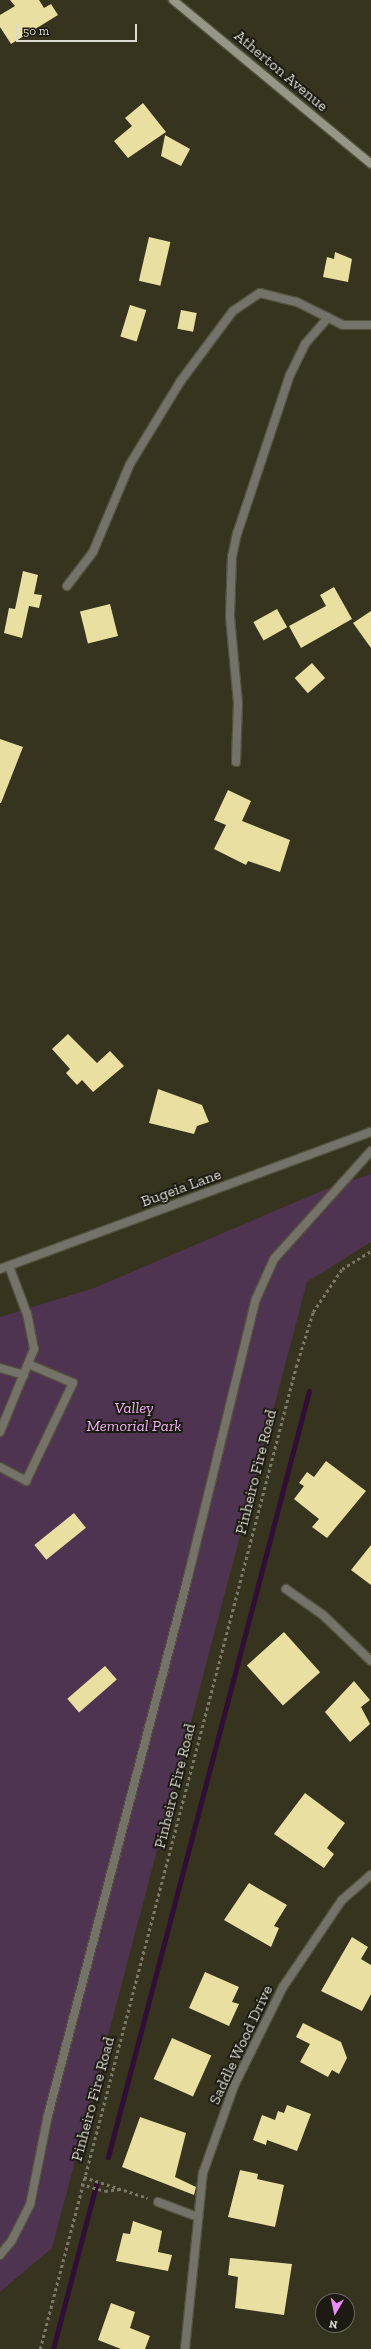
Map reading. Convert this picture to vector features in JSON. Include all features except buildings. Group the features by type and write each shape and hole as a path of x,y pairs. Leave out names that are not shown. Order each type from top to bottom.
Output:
{"main road":[{"name":"Atherton Avenue","path":"173,0 371,164"}],"street":[{"path":"66,586 93,552 130,464 180,382 233,311 260,293 297,302 343,325 371,325"},
{"path":"236,762 238,703 230,616 235,542 290,375 304,344 328,318"},
{"name":"Bugeia Lane","path":"0,1270 371,1132"},
{"path":"0,2255 12,2240 30,2205 48,2115 190,1569 256,1299 274,1259 371,1150"},
{"path":"0,1432 34,1349 27,1314 9,1266"},
{"path":"0,1467 26,1481 73,1383 28,1364"},
{"path":"0,1368 24,1375"},
{"path":"286,1589 323,1615 371,1661"},
{"name":"Saddle Wood Drive","path":"185,2349 203,2173 234,2086 283,1987 342,1900 371,1875"},
{"path":"158,2202 198,2217"}],"path":[{"name":"Pinheiro Fire Road","path":"40,2349 81,2184 300,1353 313,1312 342,1269 371,1251"},
{"path":"84,2176 158,2202"},
{"path":"81,2184 105,2191 121,2189"}],"green space":[{"name":"Valley Memorial Park","path":"371,1174 371,1242 307,1282 52,2248 0,2292 0,1317 94,1288 324,1190"}],"waterway":[{"path":"108,2157 309,1391"},
{"path":"53,2349 96,2185"}]}
